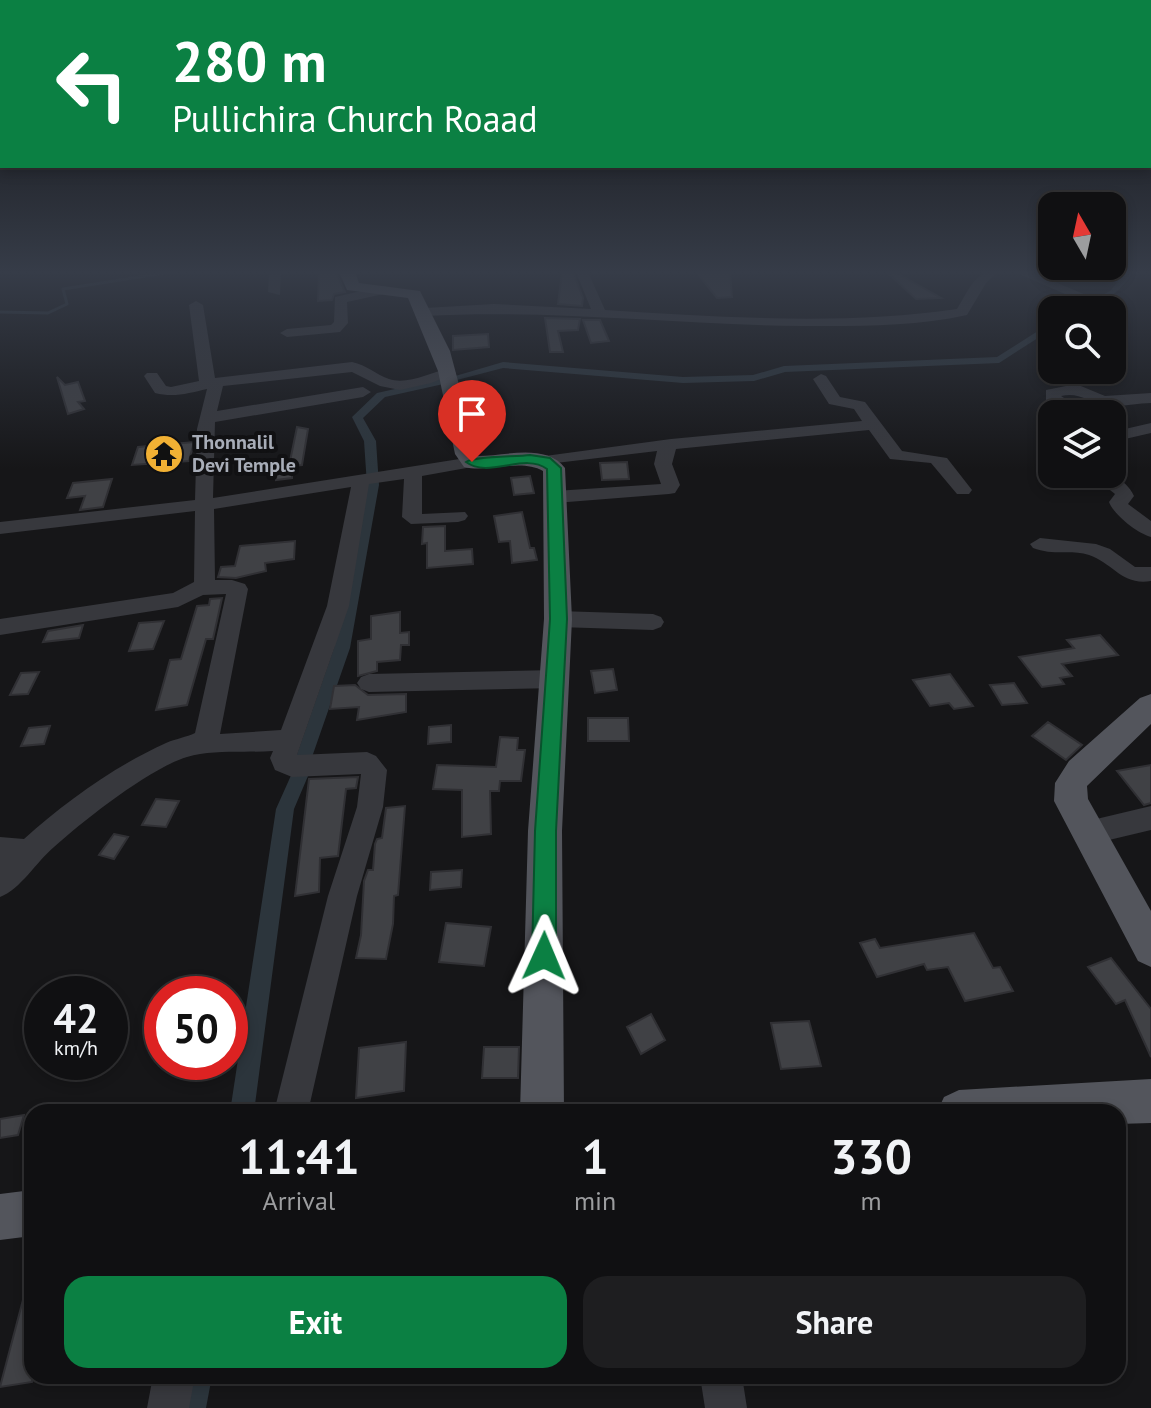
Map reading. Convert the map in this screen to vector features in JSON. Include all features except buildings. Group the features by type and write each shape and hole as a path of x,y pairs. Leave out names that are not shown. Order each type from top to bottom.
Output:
{"main road":[{"path":"435,338 456,400 466,454 472,462 545,461 554,468 558,619 545,831 542,1104"},
{"path":"1151,706 1080,771 1071,783 1071,801 1151,948"},
{"path":"1099,1104 1151,1101"},
{"path":"0,1217 24,1214"}],"street":[{"path":"200,338 205,378 215,386 213,404 207,418 202,505 207,542 202,586"},
{"path":"152,376 161,390 171,392 212,383 352,367 364,370 373,378 390,385 448,373"},
{"path":"821,379 835,401 859,405 896,455 929,456 943,461 963,490"},
{"path":"1054,400 1052,393 1083,387 1105,400"},
{"path":"207,418 363,392"},
{"path":"1118,400 1151,398"},
{"path":"1128,399 1151,418"},
{"path":"545,461 671,444 873,425"},
{"path":"1126,432 1151,428"},
{"path":"555,497 669,489 671,485 663,460 671,444"},
{"path":"0,528 202,505 472,462"},
{"path":"413,471 412,517 418,520 458,516"},
{"path":"293,1104 352,864 369,821 374,770 367,763 292,766 284,763 338,606 361,480"},
{"path":"1119,488 1125,496 1118,502 1119,506 1151,531"},
{"path":"1040,544 1057,550 1087,548 1106,556 1127,574 1137,577 1151,574"},
{"path":"0,627 178,600 202,586 238,589 207,736 200,746"},
{"path":"558,619 653,622"},
{"path":"369,683 556,679"},
{"path":"0,884 30,852 104,793 157,759 174,751 200,746 290,740"},
{"path":"1088,833 1151,818"},
{"path":"0,850 30,852"},
{"path":"168,1408 172,1384"},
{"path":"722,1384 726,1408"}],"waterway":[{"path":"457,377 503,365 683,380 754,378 784,369 999,360 1033,338"},
{"path":"304,757 342,648 373,485 370,441 357,417 381,395 444,381"},
{"path":"243,1104 285,809 299,776"},
{"path":"192,1408 196,1384"}],"place":[{"name":"Thonnalil Devi Temple","path":"164,454"}],"route":[{"path":"472,462 488,464 530,459 545,461 554,468 558,619 545,831 544,956"}]}
